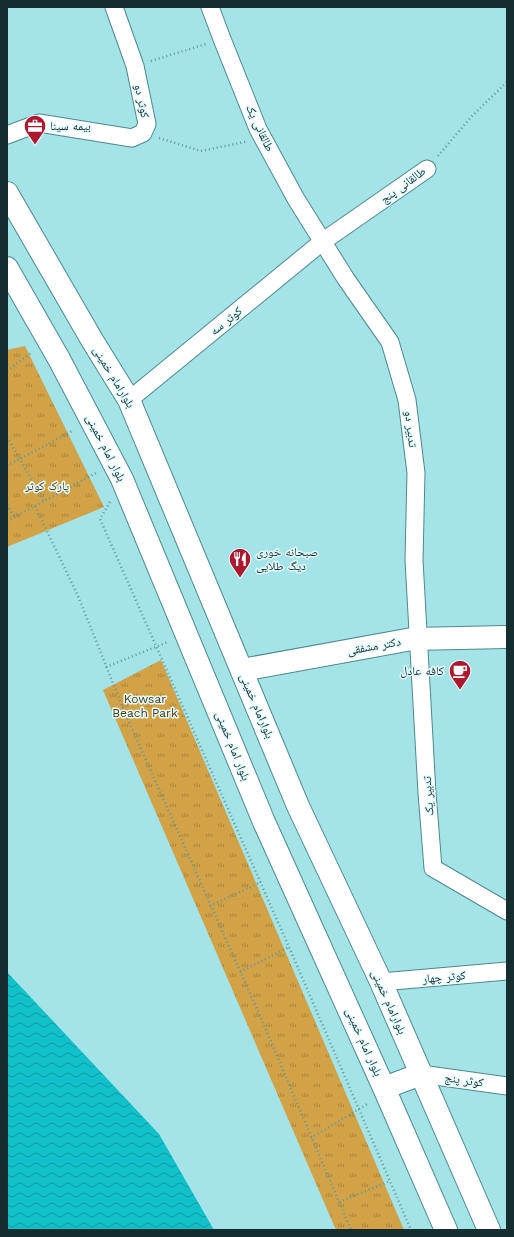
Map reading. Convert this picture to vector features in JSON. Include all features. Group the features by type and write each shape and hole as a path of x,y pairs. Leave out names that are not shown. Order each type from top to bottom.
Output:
{"main road":[{"name":"بلوارامام خمینی","path":"7,193 92,340 129,400 298,806 381,982 489,1230"},
{"name":"بلوار امام خمینی","path":"7,268 59,359 122,478 264,822 386,1091 446,1230"},
{"name":"دکتر مشفقی","path":"242,670 419,638 507,637"},
{"path":"386,1091 421,1074"}],"street":[{"name":"کوثر دو","path":"7,135 39,123 132,138 143,133 147,124 135,66 114,7"},
{"name":"طالقانی یک","path":"210,7 258,129 296,199 322,242"},
{"name":"طالقانی پنج","path":"322,242 428,169"},
{"name":"کوثر سه","path":"129,400 322,242"},
{"name":"تدبیر دو","path":"322,242 390,342 407,400 416,473 414,560 419,638"},
{"name":"تدبیر یک","path":"419,638 427,793 433,868 507,911"},
{"name":"کوثر چهار","path":"381,982 507,971"},
{"name":"کوثر پنج","path":"421,1074 507,1086"}],"path":[{"path":"135,66 222,39"},
{"name":"طالقانی پنج","path":"428,169 472,116 507,82"},
{"path":"143,133 201,151 263,138"},
{"path":"7,466 91,419"},
{"path":"7,437 44,501"},
{"path":"7,521 98,471"},
{"path":"112,499 100,519 289,946 411,1230"},
{"path":"7,505 14,517"},
{"path":"35,506 78,596 125,714 257,1009 351,1230"},
{"path":"106,667 186,633"},
{"path":"210,906 261,882"},
{"path":"240,972 289,946"},
{"path":"311,1138 386,1091"},
{"path":"339,1202 390,1181"}],"green space":[{"name":"پارک کوثر","path":"25,346 104,507 7,547 7,350"},
{"name":"Kowsar Beach Park","path":"161,660 404,1230 336,1230 103,690"}],"water":[{"path":"7,972 159,1134 214,1230 7,1230"}],"place":[{"name":"بیمه سینا","path":"35,146"},
{"name":"صبحانه خوری دیگ طلایی","path":"240,578"},
{"name":"کافه عادل","path":"460,690"}]}
